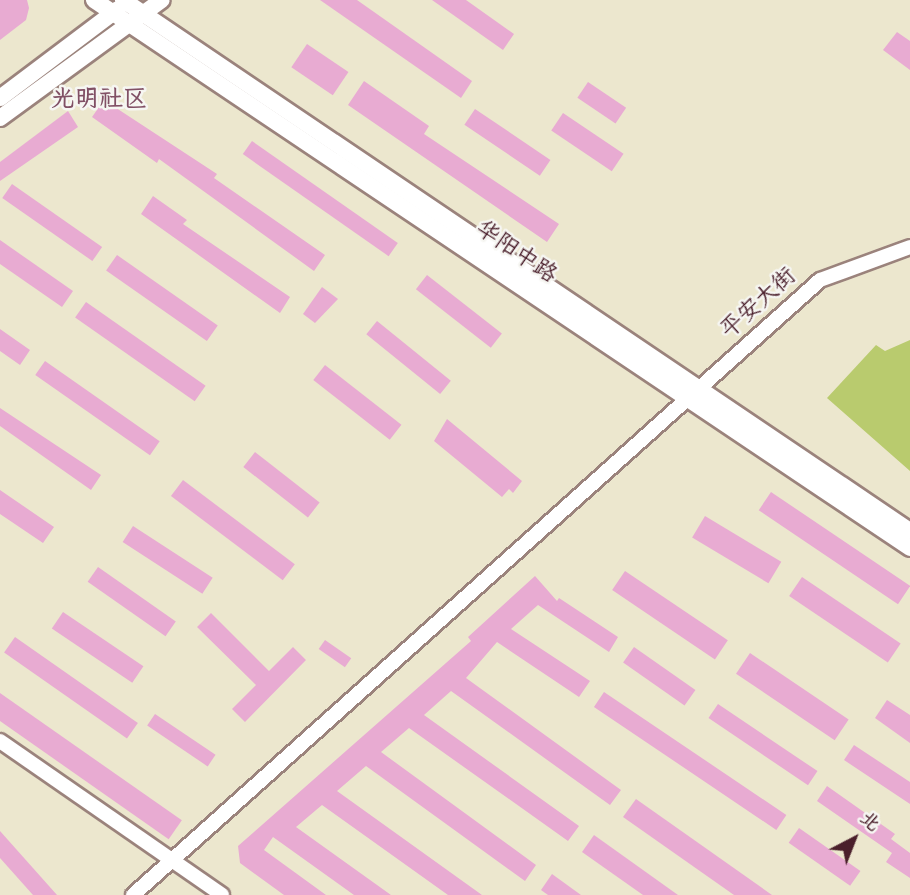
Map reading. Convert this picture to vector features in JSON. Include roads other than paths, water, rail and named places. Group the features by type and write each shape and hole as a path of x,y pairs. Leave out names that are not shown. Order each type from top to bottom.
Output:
{"main road":[{"name":"华阳中路","path":"94,0 126,24 910,531"},
{"path":"0,98 112,13 132,4 162,0"},
{"name":"华阳中路","path":"132,4 695,393 910,548"},
{"path":"0,118 126,24 132,4"}],"street":[{"name":"平安大街","path":"133,895 820,281 910,247"},
{"path":"0,741 222,895"}],"district":[{"name":"光明社区","path":"99,102"}]}
